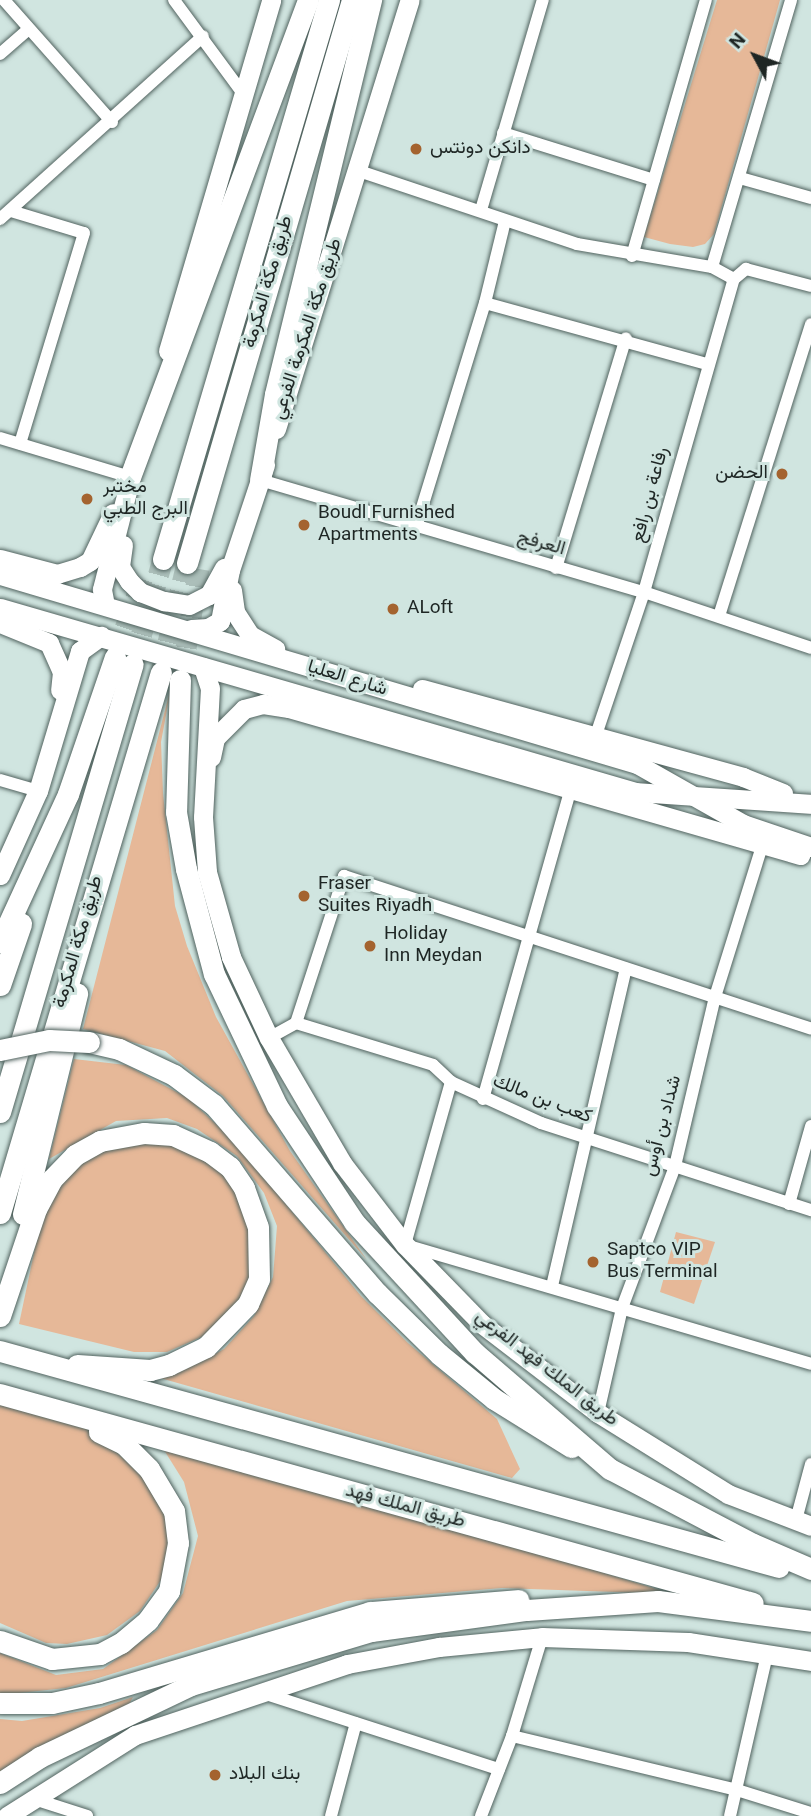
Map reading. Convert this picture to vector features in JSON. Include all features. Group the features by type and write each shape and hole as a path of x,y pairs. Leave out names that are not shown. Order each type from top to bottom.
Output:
{"highway":[{"path":"130,477 308,0"},
{"name":"طريق مكة المكرمة","path":"157,557 329,0"},
{"name":"طريق مكة المكرمة","path":"193,566 233,404 352,0"},
{"path":"260,480 275,394 371,0"},
{"name":"طريق مكة المكرمة","path":"0,1112 124,661 68,794"},
{"name":"طريق مكة المكرمة","path":"0,1213 104,857 171,676 176,812 186,869 214,974 277,1107 354,1223 404,1281 475,1353 610,1469"},
{"path":"0,942 68,794"},
{"path":"0,985 68,794"},
{"path":"2,1309 62,1068 104,857"},
{"path":"0,1050 49,1040 89,1042 119,1049 174,1075 214,1105 377,1293 439,1354 537,1429 753,1544 811,1569"},
{"path":"2,1309 36,1209 52,1179 87,1146 128,1133 173,1135 220,1158 244,1188 261,1239 259,1279 244,1310 219,1336 186,1357 150,1370 44,1364"},
{"path":"0,1351 811,1576"},
{"name":"طريق الملك فهد","path":"0,1394 811,1620"},
{"path":"0,1641 52,1659 100,1654 121,1643 157,1611 169,1591 177,1557 174,1511 149,1468 114,1439 33,1404"},
{"path":"0,1703 52,1703 370,1612 490,1600 640,1602 811,1620"},
{"path":"0,1783 40,1757 191,1685 371,1631 527,1611 640,1602"}],"main road":[{"path":"105,606 102,589 130,477 271,0"},
{"name":"طريق مكة المكرمة الفرعي","path":"183,630 208,628 220,621 230,570 359,171 410,0"},
{"path":"130,477 120,567 140,592 189,605 209,595 260,480"},
{"path":"0,559 57,574 90,561 130,477"},
{"path":"230,570 234,612 262,643 743,777 811,803"},
{"name":"شارع العليا","path":"0,575 637,764 743,824 811,847"},
{"name":"شارع العليا","path":"0,608 636,792 811,803"},
{"path":"0,624 31,633 55,651 62,672 52,745"},
{"path":"0,875 38,791 80,651 101,636"},
{"path":"203,667 210,688 203,817 207,872 231,957 269,1038"},
{"path":"203,817 215,738 244,709 263,704 762,846 811,857"},
{"name":"طريق الملك فهد الفرعي","path":"269,1038 342,1163 405,1245 482,1324 598,1413 728,1493 804,1523"},
{"path":"7,1816 31,1798 135,1735 256,1691 347,1664 439,1647 542,1637 617,1637 811,1661"}],"street":[{"path":"4,0 112,122"},
{"path":"174,0 244,95"},
{"path":"481,210 543,0"},
{"path":"632,256 706,0"},
{"path":"712,267 791,0"},
{"path":"0,54 29,29"},
{"path":"5,215 112,122 203,36"},
{"path":"503,132 654,180"},
{"path":"359,171 481,210 505,221 632,256 712,267 734,279 746,269 811,286"},
{"path":"740,178 811,198"},
{"path":"5,215 84,233 20,444"},
{"path":"416,527 485,303 505,221"},
{"name":"رفاعة بن رافع","path":"596,735 644,592 707,364 734,279"},
{"path":"485,303 626,338 707,364"},
{"path":"719,615 811,324"},
{"path":"556,568 626,338"},
{"path":"796,371 811,374"},
{"path":"0,438 130,477"},
{"name":"العرفج","path":"260,480 644,592 811,648"},
{"path":"0,780 38,791"},
{"path":"483,1099 570,791"},
{"name":"شداد بن أوس","path":"598,1413 622,1308 675,1166 715,997 762,846"},
{"path":"269,1038 296,1023 344,876 811,1029"},
{"path":"551,1286 590,1138 626,969"},
{"name":"كعب بن مالك","path":"296,1023 433,1065 451,1082 483,1099 590,1138 811,1210"},
{"path":"451,1082 405,1245 811,1364"},
{"path":"789,1204 811,1126"},
{"path":"804,1523 811,1464"},
{"path":"481,1816 512,1737 542,1637"},
{"path":"730,1816 767,1654"},
{"path":"256,1691 499,1769"},
{"path":"331,1816 356,1723"},
{"path":"512,1737 737,1790 811,1813"},
{"path":"31,1798 87,1816"}],"shaded area":[{"path":"717,0 780,0 714,234 705,244 693,247 670,244 644,237"},
{"path":"172,683 161,742 163,793 175,906 187,946 216,1017 290,1151 367,1260 223,1096 165,1051 83,1029"},
{"path":"74,1059 126,1065 188,1098 235,1142 361,1296 408,1343 497,1419 520,1469 512,1478 160,1378 161,1374 202,1361 224,1349 254,1316 273,1277 277,1226 264,1193 237,1156 197,1129 167,1118 116,1121 49,1159"},
{"path":"151,1137 226,1169 257,1245 245,1293 213,1332 167,1352 134,1352 19,1324 39,1229 58,1187 75,1167 102,1147"},
{"path":"676,1232 715,1242 694,1304 660,1292"},
{"path":"0,1403 95,1431 162,1496 170,1536 163,1577 140,1611 107,1635 67,1644 46,1643 0,1623"},
{"path":"159,1442 208,1452 673,1594 502,1588 347,1601 66,1688 0,1695 0,1653 56,1675 103,1669 157,1630 183,1593 198,1536 184,1482"},
{"path":"133,1697 127,1708 0,1775 0,1719 22,1721 100,1708"}],"tunnel":[{"path":"133,664 163,559"},
{"path":"161,672 187,563"},
{"path":"181,678 199,568"},
{"path":"115,657 144,574"}],"place":[{"name":"دانكن دونتس","path":"416,149"},
{"name":"الحضن","path":"782,474"},
{"name":"مختبر البرج الطبي","path":"87,499"},
{"name":"Boudl Furnished Apartments","path":"304,525"},
{"name":"ALoft","path":"393,609"},
{"name":"Fraser Suites Riyadh","path":"304,896"},
{"name":"Holiday Inn Meydan","path":"370,946"},
{"name":"Saptco VIP Bus Terminal","path":"593,1262"},
{"name":"بنك البلاد","path":"215,1775"}]}
